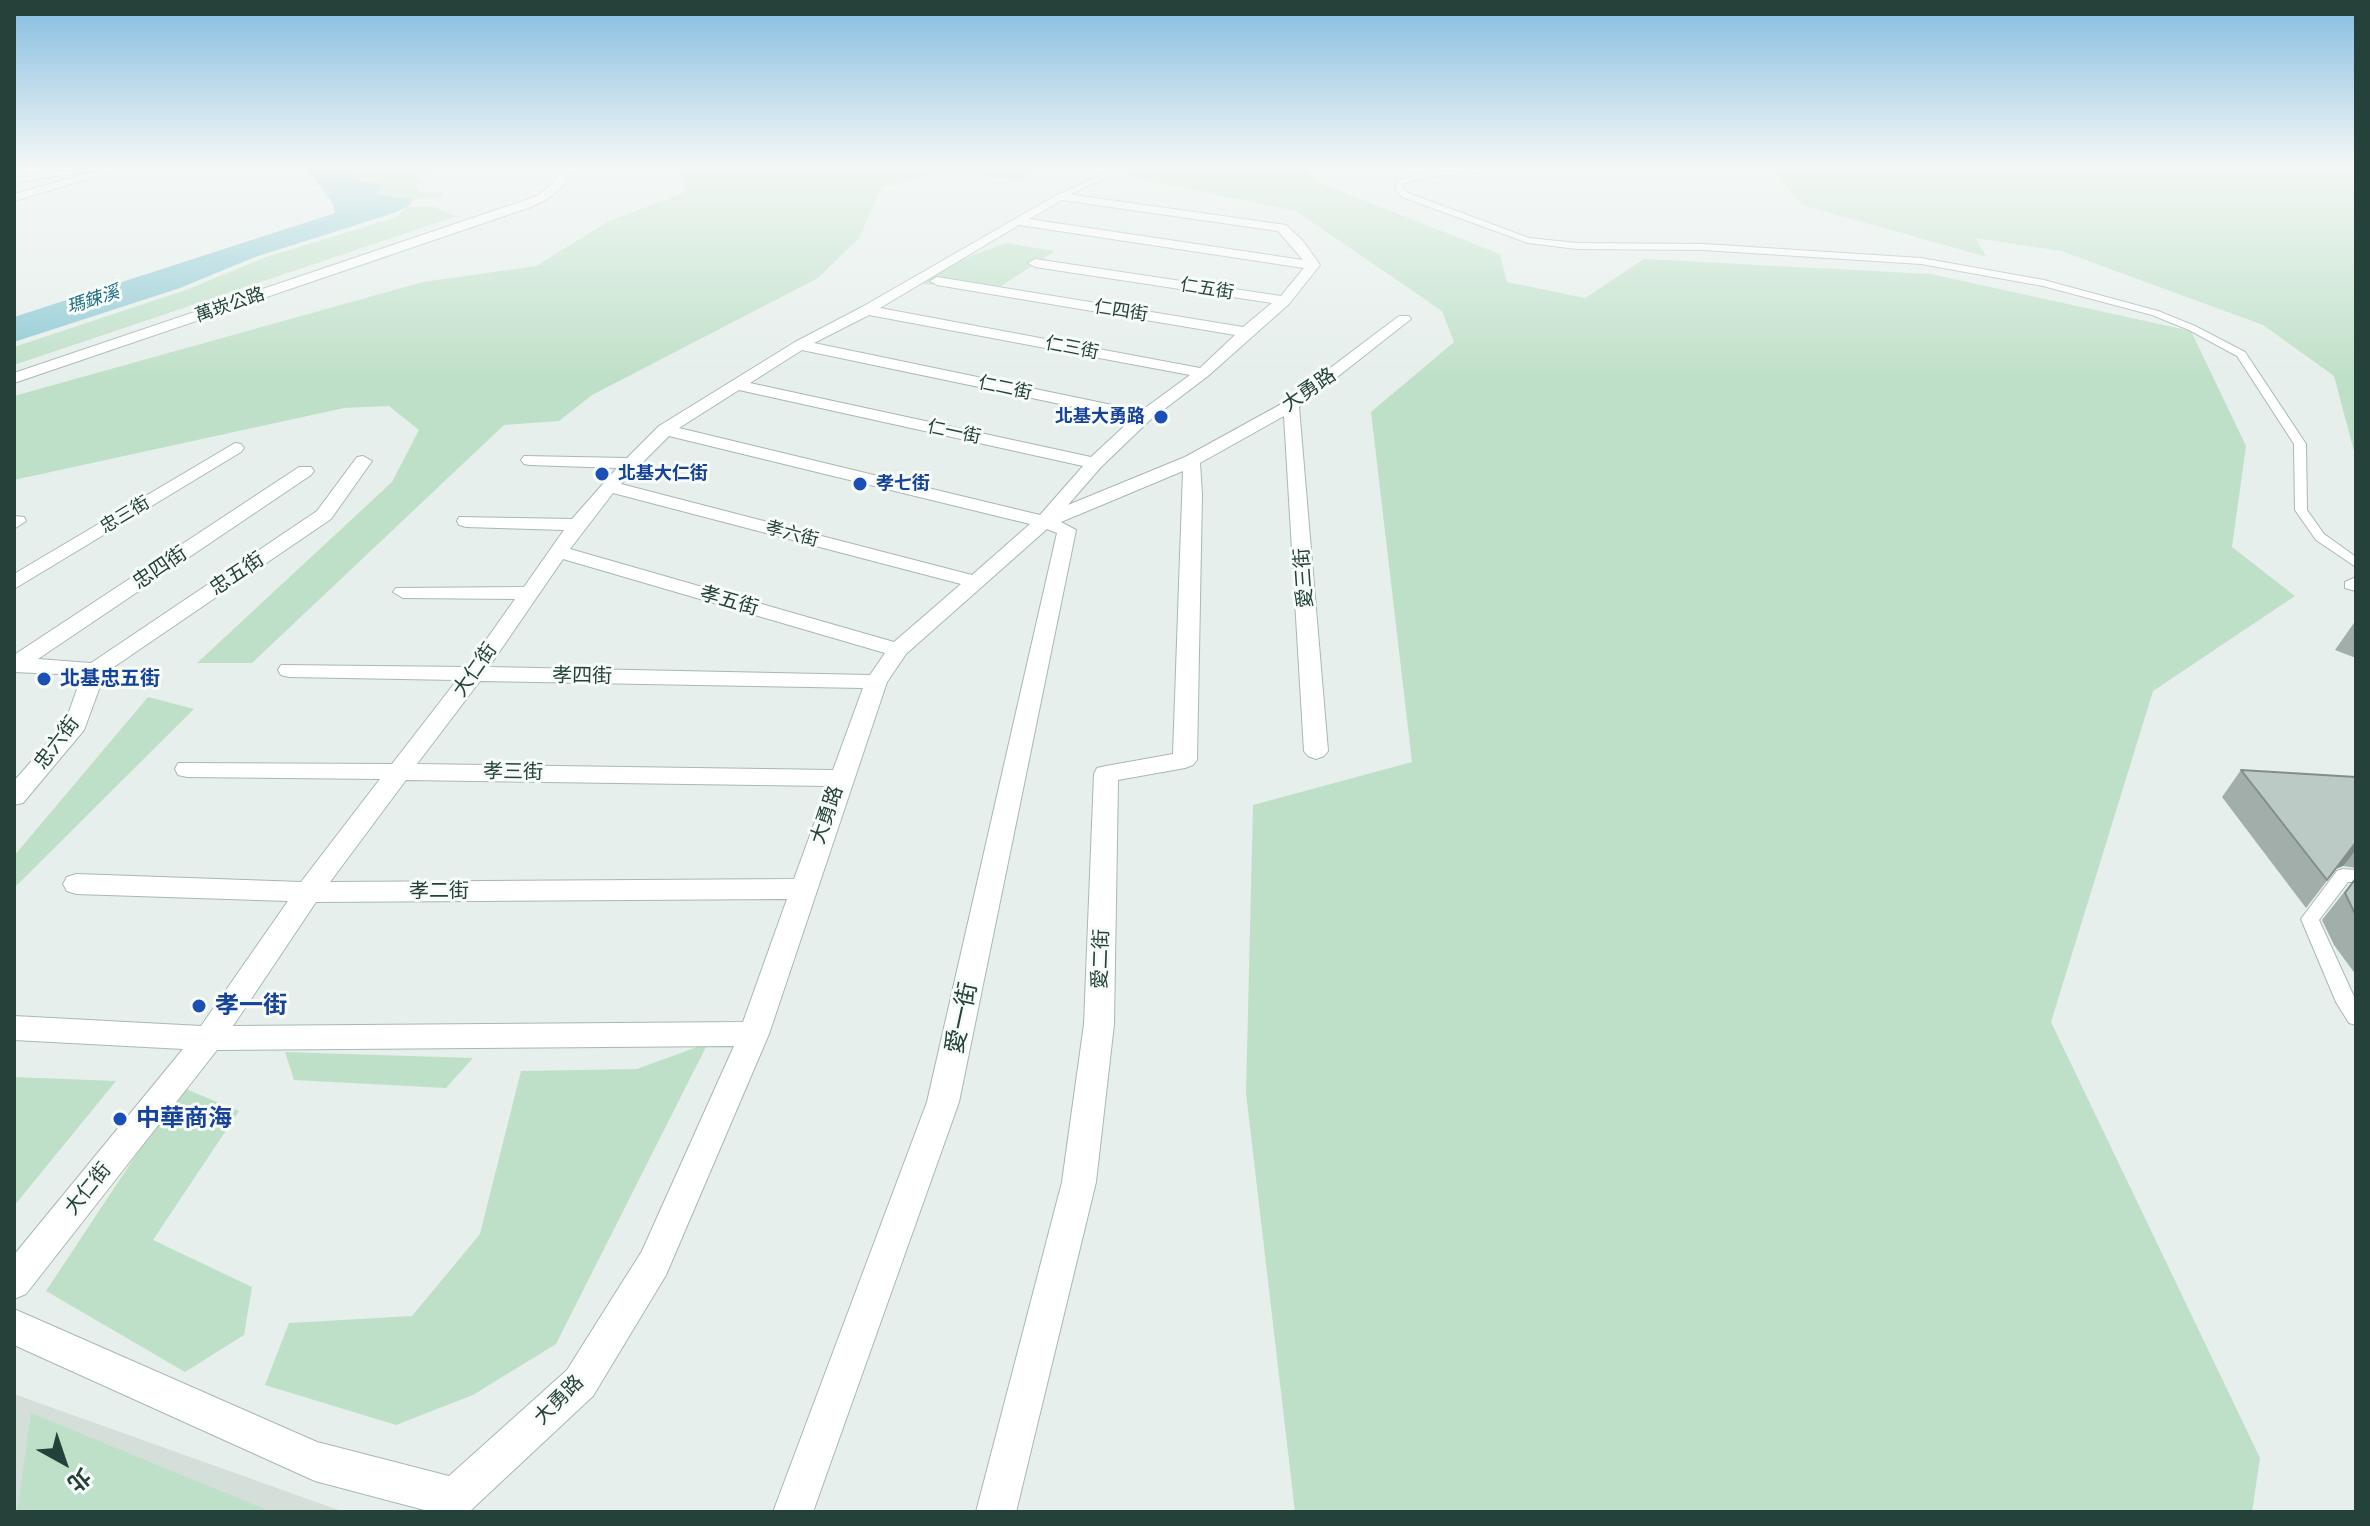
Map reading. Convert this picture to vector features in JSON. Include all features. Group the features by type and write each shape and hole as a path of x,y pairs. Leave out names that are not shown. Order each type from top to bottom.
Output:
{"street":[{"name":"萬崁公路","path":"14,378 432,236"},
{"name":"大仁街","path":"14,1282 209,1038 308,892 402,771 474,673 527,593 609,486 665,430 800,345 867,310 991,236"},
{"path":"1119,236 1313,265"},
{"path":"1291,236 1313,265"},
{"name":"仁五街","path":"1035,263 1284,301"},
{"path":"665,430 1044,522 1095,463 1144,417 1203,373 1284,301 1313,265"},
{"name":"仁四街","path":"937,281 1246,332"},
{"name":"仁三街","path":"867,310 1203,373"},
{"name":"大勇路","path":"14,1327 315,1461 455,1498 580,1383 654,1263 754,1034 840,778 876,682 898,650 1044,522 1191,461 1291,405 1404,319"},
{"name":"仁二街","path":"800,345 1144,417"},
{"name":"仁一街","path":"736,385 1095,463"},
{"name":"愛三街","path":"1291,405 1316,751"},
{"name":"忠三街","path":"14,583 235,448"},
{"path":"530,460 631,463"},
{"name":"忠五街","path":"95,670 324,515 363,461"},
{"name":"愛二街","path":"996,1512 1079,1182 1099,1024 1106,774 1185,760 1193,494 1191,461"},
{"name":"忠四街","path":"15,664 305,471"},
{"name":"孝六街","path":"609,486 976,582"},
{"path":"466,521 577,525"},
{"name":"愛一街","path":"793,1512 943,1102 1067,530 1044,522"},
{"name":"孝五街","path":"559,552 898,650"},
{"path":"403,592 527,593"},
{"path":"15,664 95,670"},
{"name":"忠六街","path":"14,797 76,725 95,670"},
{"name":"孝四街","path":"289,670 876,682"},
{"name":"孝三街","path":"187,769 840,778"},
{"name":"孝二街","path":"76,884 308,892 802,889"},
{"path":"14,1028 209,1038 754,1034"}],"lane":[{"path":"1518,236 1577,246 1704,247 1921,261 2044,283 2155,313 2241,354 2300,444 2301,510 2320,537 2356,563"},
{"path":"2356,876 2343,875 2310,919 2346,1002 2356,1017"}],"shaded area":[{"path":"14,1394 333,1508 344,1512 14,1512"}],"green space":[{"path":"334,236 397,236 14,365 14,347 186,290 266,257"},
{"path":"584,236 860,236 818,278 592,395 559,421 504,425 252,663 197,663 392,482 419,430 389,406 344,408 14,480 14,396 423,282 536,266"},
{"path":"1333,236 1455,236 1500,254 1507,282 1585,298 1644,259 1931,274 2191,331 2246,446 2232,547 2295,596 2153,691 2051,1022 2260,1458 2252,1512 1295,1512 1246,1093 1253,805 1412,762 1371,412 1454,342 1442,311"},
{"path":"1913,236 2356,236 2356,459 2334,376 2263,325 2061,251 1975,238 1987,257"},
{"path":"1005,243 1055,251 995,290 904,282"},
{"path":"148,697 194,709 14,888 14,856"},
{"path":"708,1043 556,1344 473,1395 396,1425 265,1385 289,1323 412,1316 480,1234 521,1071 637,1069"},
{"path":"285,1052 473,1058 446,1088 294,1080"},
{"path":"14,1077 116,1081 14,1206"},
{"path":"181,1087 239,1111 153,1240 252,1287 244,1335 185,1372 46,1291"},
{"path":"31,1413 272,1512 17,1512"}],"water":[{"name":"瑪鋉溪","path":"263,236 321,236 255,257 180,288 14,342 14,317"}],"building":[{"path":"2241,770 2356,777 2356,842 2327,880"},
{"path":"2356,878 2356,916 2345,893"}],"place":[{"name":"北基大勇路","path":"1161,417"},
{"name":"北基大仁街","path":"602,474"},
{"name":"孝七街","path":"860,484"},
{"name":"北基忠五街","path":"44,679"},
{"name":"孝一街","path":"199,1006"},
{"name":"中華商海","path":"120,1119"}]}
